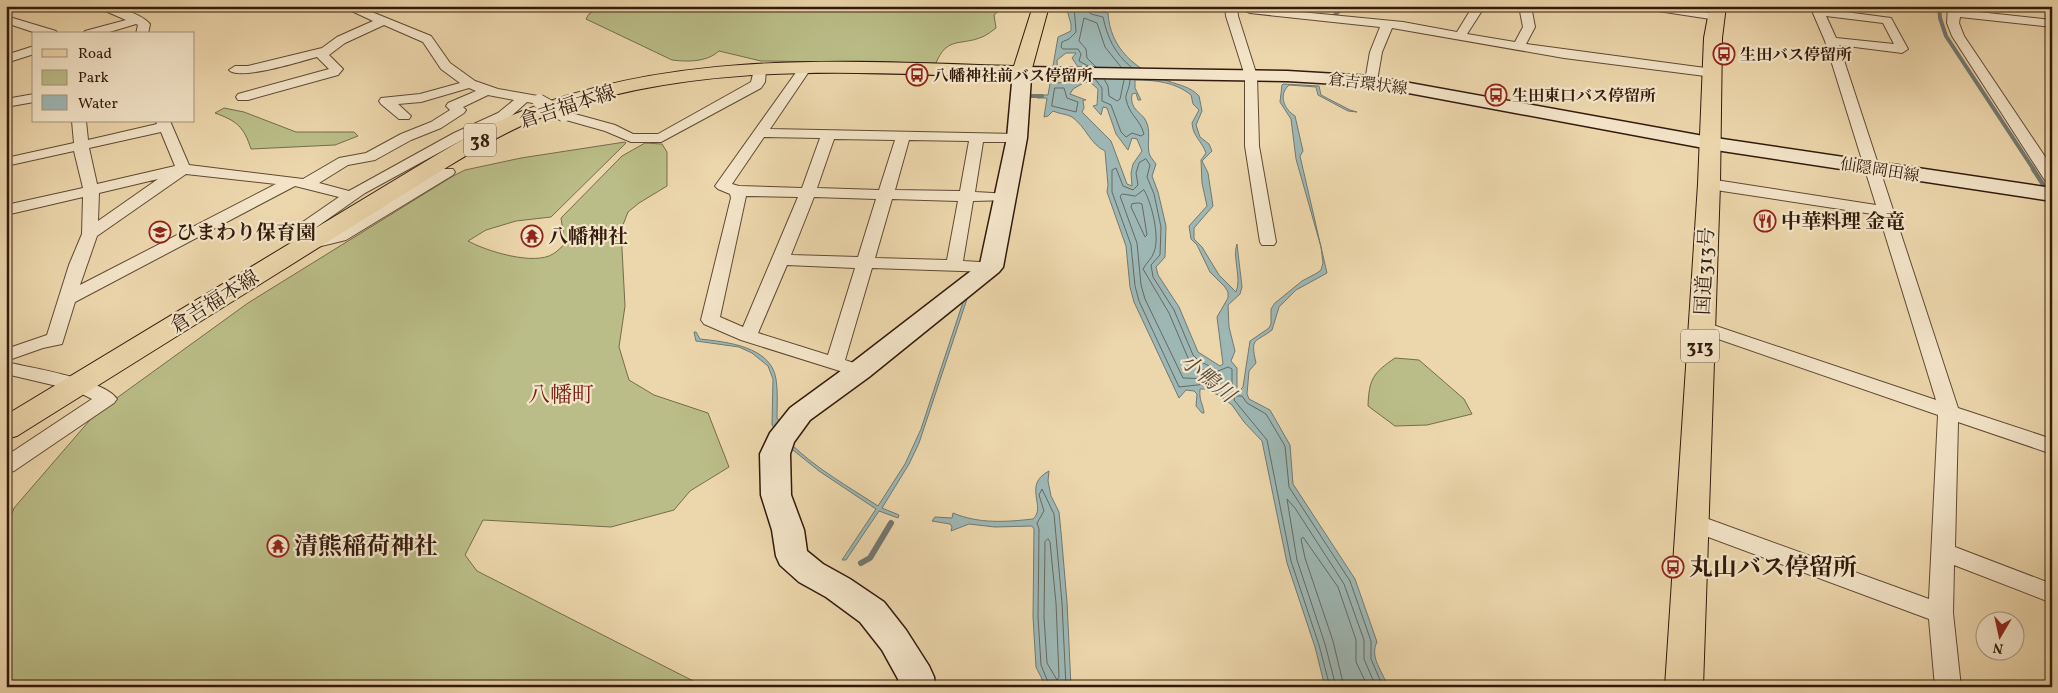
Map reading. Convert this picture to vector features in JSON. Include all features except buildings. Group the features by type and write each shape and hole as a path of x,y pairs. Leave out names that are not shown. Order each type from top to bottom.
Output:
{"main road":[{"path":"917,687 916,677 894,640 872,612 838,588 810,573 792,556 788,530 776,495 775,454 780,440 800,414 847,367 991,267 1017,138 1022,72 1041,6"},
{"name":"国道313号","path":"1684,687 1709,184 1713,38 1717,11"},
{"name":"倉吉福本線","path":"6,428 301,246 475,143 525,117 558,105 619,88 669,79 760,70 806,67 1022,72"},
{"name":"倉吉環状線","path":"1022,72 1305,77 1371,81 1709,143"},
{"name":"仙隠岡田線","path":"1709,143 1872,168 2048,189"}],"street":[{"path":"99,6 138,20 144,24 142,32"},
{"path":"346,6 427,39 445,66 470,84 488,90 532,99 564,115 610,128 630,138 661,138 756,85 760,82 760,70"},
{"path":"1231,6 1268,242"},
{"path":"1344,21 1351,6"},
{"path":"1460,36 1479,6"},
{"path":"1519,46 1529,27 1525,6"},
{"path":"1645,6 1717,11"},
{"path":"1248,8 1387,25 1519,46 1713,73"},
{"path":"1817,9 1887,20 1902,49 1830,41"},
{"path":"1817,9 1830,41 1872,168 1948,406 1946,412 1941,613 1948,687"},
{"path":"2048,189 1958,36 1953,23 1954,10 2052,24"},
{"path":"6,19 46,32"},
{"path":"96,32 138,20"},
{"path":"235,70 262,66 325,51 341,40 384,21"},
{"path":"1371,81 1376,52 1387,25"},
{"path":"6,58 32,51"},
{"path":"243,97 333,72 337,69 325,59 322,54 325,51"},
{"path":"806,67 723,186 737,191 1006,198"},
{"path":"404,116 386,101 422,98 470,84"},
{"path":"69,298 344,161 370,157 406,137 436,125 459,110 454,106 488,90"},
{"path":"6,103 32,98"},
{"path":"448,172 340,237 301,246 300,231 352,196 459,136 503,116 532,99"},
{"path":"6,355 27,349 44,341 55,340 69,298 77,265 90,234 92,190 82,156 79,122"},
{"path":"6,162 164,124 183,169"},
{"path":"760,133 1017,138"},
{"path":"748,336 781,260 829,134"},
{"path":"737,191 739,198 710,320 748,336 847,367 865,262 903,136"},
{"path":"954,266 977,138"},
{"path":"6,210 183,169 299,183 352,196"},
{"path":"90,234 183,169"},
{"path":"1709,184 1885,211"},
{"path":"781,260 991,267"},
{"path":"1701,327 2052,447"},
{"path":"6,368 80,384 107,399 6,466"},
{"path":"1692,522 1941,613"},
{"path":"1942,552 2052,594"}],"green space":[{"path":"602,6 1004,6 994,15 996,28 974,40 950,45 940,54 936,63 761,61 719,51 703,59 672,60 586,19 589,14"},
{"path":"224,108 244,112 296,132 354,132 358,136 335,145 251,149 246,135 239,126 215,113"},
{"path":"625,142 551,217 516,221 486,230 468,241 498,253 523,258 545,257 553,254 565,244 561,218 622,156 645,143 662,144 667,152 667,186 628,212 621,230 625,306 619,347 629,380 654,395 708,413 729,467 690,491 674,510 611,527 483,520 465,555 477,571 705,687 6,687 6,532 14,508 96,413 248,303 453,176 465,170 521,158"},
{"path":"1395,358 1419,360 1464,399 1472,414 1427,425 1395,426 1368,406 1371,383 1377,373"}],"water":[{"name":"小鴨川","path":"1069,6 1095,6 1094,11 1108,13 1114,37 1126,56 1145,71 1189,88 1199,96 1202,111 1196,125 1200,137 1209,144 1212,151 1202,161 1208,173 1213,206 1194,228 1194,239 1202,247 1219,275 1236,292 1238,286 1237,244 1242,287 1240,294 1228,305 1229,327 1235,351 1231,361 1237,368 1237,391 1243,387 1250,341 1269,328 1271,324 1271,309 1275,303 1302,281 1321,270 1323,263 1321,247 1327,273 1296,290 1279,307 1272,330 1255,342 1256,363 1249,371 1247,394 1249,399 1270,410 1290,445 1293,484 1355,579 1377,642 1375,648 1376,659 1388,687 1325,687 1315,647 1287,563 1262,441 1244,422 1232,405 1220,396 1205,389 1200,389 1204,413 1196,406 1197,394 1194,391 1186,390 1179,398 1134,302 1130,287 1126,246 1107,192 1105,151 1095,144 1072,117 1053,111 1044,117 1047,98 1037,98 1037,95 1048,95 1058,37 1071,31 1067,10","holes":["1066,53 1076,53 1072,58 1078,67 1087,70 1073,80 1058,83 1057,60","1135,80 1157,81 1178,87 1191,95 1193,104 1199,110 1192,123 1194,132 1206,153 1201,160 1202,183 1207,206 1189,226 1191,239 1197,245 1210,272 1228,292 1228,298 1217,317 1223,364 1220,366 1198,352 1179,307 1158,275 1156,267 1165,257 1166,226 1152,176 1156,164 1149,153 1147,125 1144,118 1132,104 1132,94 1136,93 1138,100 1141,100 1135,88","1085,82 1091,83 1098,89 1097,105 1093,106 1101,115 1103,107 1107,108 1116,134 1128,150 1132,138 1137,139 1142,151 1133,164 1131,173 1132,186 1127,184 1111,141 1082,112 1084,108 1083,100 1086,100 1070,94 1073,89"]},
{"path":"1283,84 1319,86 1321,95 1357,112 1348,111 1318,95 1316,87 1289,85 1283,97 1285,106 1295,116 1303,151 1300,156 1321,247 1296,159 1291,119 1280,102"},
{"path":"965,296 968,296 919,443 909,464 882,508 899,515 898,518 879,511 846,560 842,560 876,509 819,471 788,446 772,425 773,379 768,366 752,353 739,347 696,341 694,332 696,332 700,339 734,344 757,353 766,359 776,379 777,418 789,442 823,470 878,506 905,464 921,429"},
{"path":"1049,471 1048,481 1051,496 1059,512 1067,602 1071,687 1046,687 1036,667 1033,617 1034,529 1032,526 995,527 969,524 951,531 952,527 950,524 932,521 935,517 952,518 953,513 983,521 1033,519 1037,514 1038,508 1037,483"}],"waterway":[{"path":"1241,6 1253,9"},
{"path":"1329,17 1333,17 1344,6"},
{"path":"1939,6 1940,18 1946,36 2034,170"},
{"path":"1023,96 1042,96"},
{"path":"2033,169 2048,192"},
{"path":"861,563 870,558 891,523"}],"place":[{"name":"生田バス停留所","path":"1724,54"},
{"name":"八幡神社前バス停留所","path":"917,75"},
{"name":"生田東口バス停留所","path":"1496,95"},
{"name":"中華料理 金竜","path":"1765,221"},
{"name":"ひまわり保育園","path":"160,232"},
{"name":"八幡神社","path":"532,236"},
{"name":"清熊稲荷神社","path":"278,546"},
{"name":"丸山バス停留所","path":"1673,567"}],"district":[{"name":"八幡町","path":"561,394"}]}
